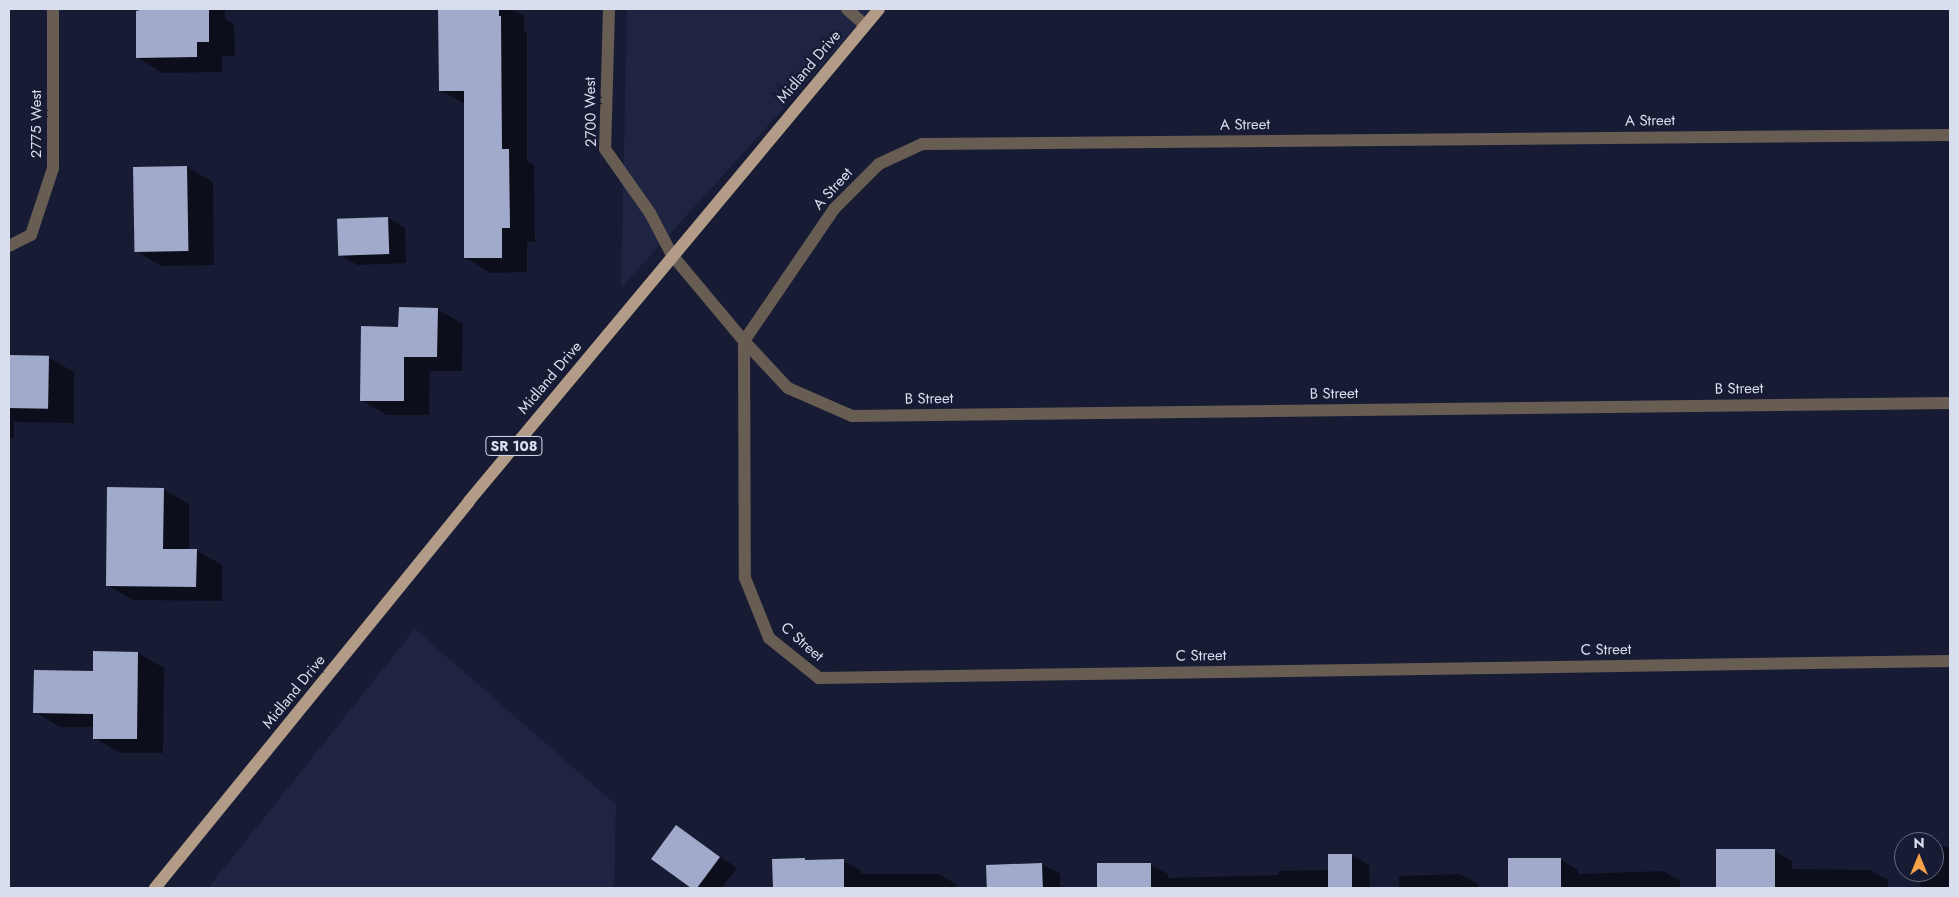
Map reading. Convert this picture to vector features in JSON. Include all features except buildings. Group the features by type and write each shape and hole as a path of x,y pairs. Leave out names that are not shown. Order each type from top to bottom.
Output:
{"main road":[{"name":"Midland Drive","path":"155,888 469,501 672,255 879,9"}],"street":[{"name":"2775 West","path":"9,246 31,235 53,168 53,9"},
{"name":"2700 West","path":"609,9 605,149 650,213 672,255"},
{"path":"846,9 865,25"},
{"name":"A Street","path":"744,341 834,209 879,164 922,144 1950,135"},
{"path":"672,255 744,341"},
{"name":"B Street","path":"744,341 788,388 852,416 1950,402"},
{"name":"C Street","path":"744,341 745,578 769,638 819,678 1950,661"}],"shaded area":[{"path":"627,9 873,9 621,288"},
{"path":"415,629 616,805 614,888 208,888"}]}
